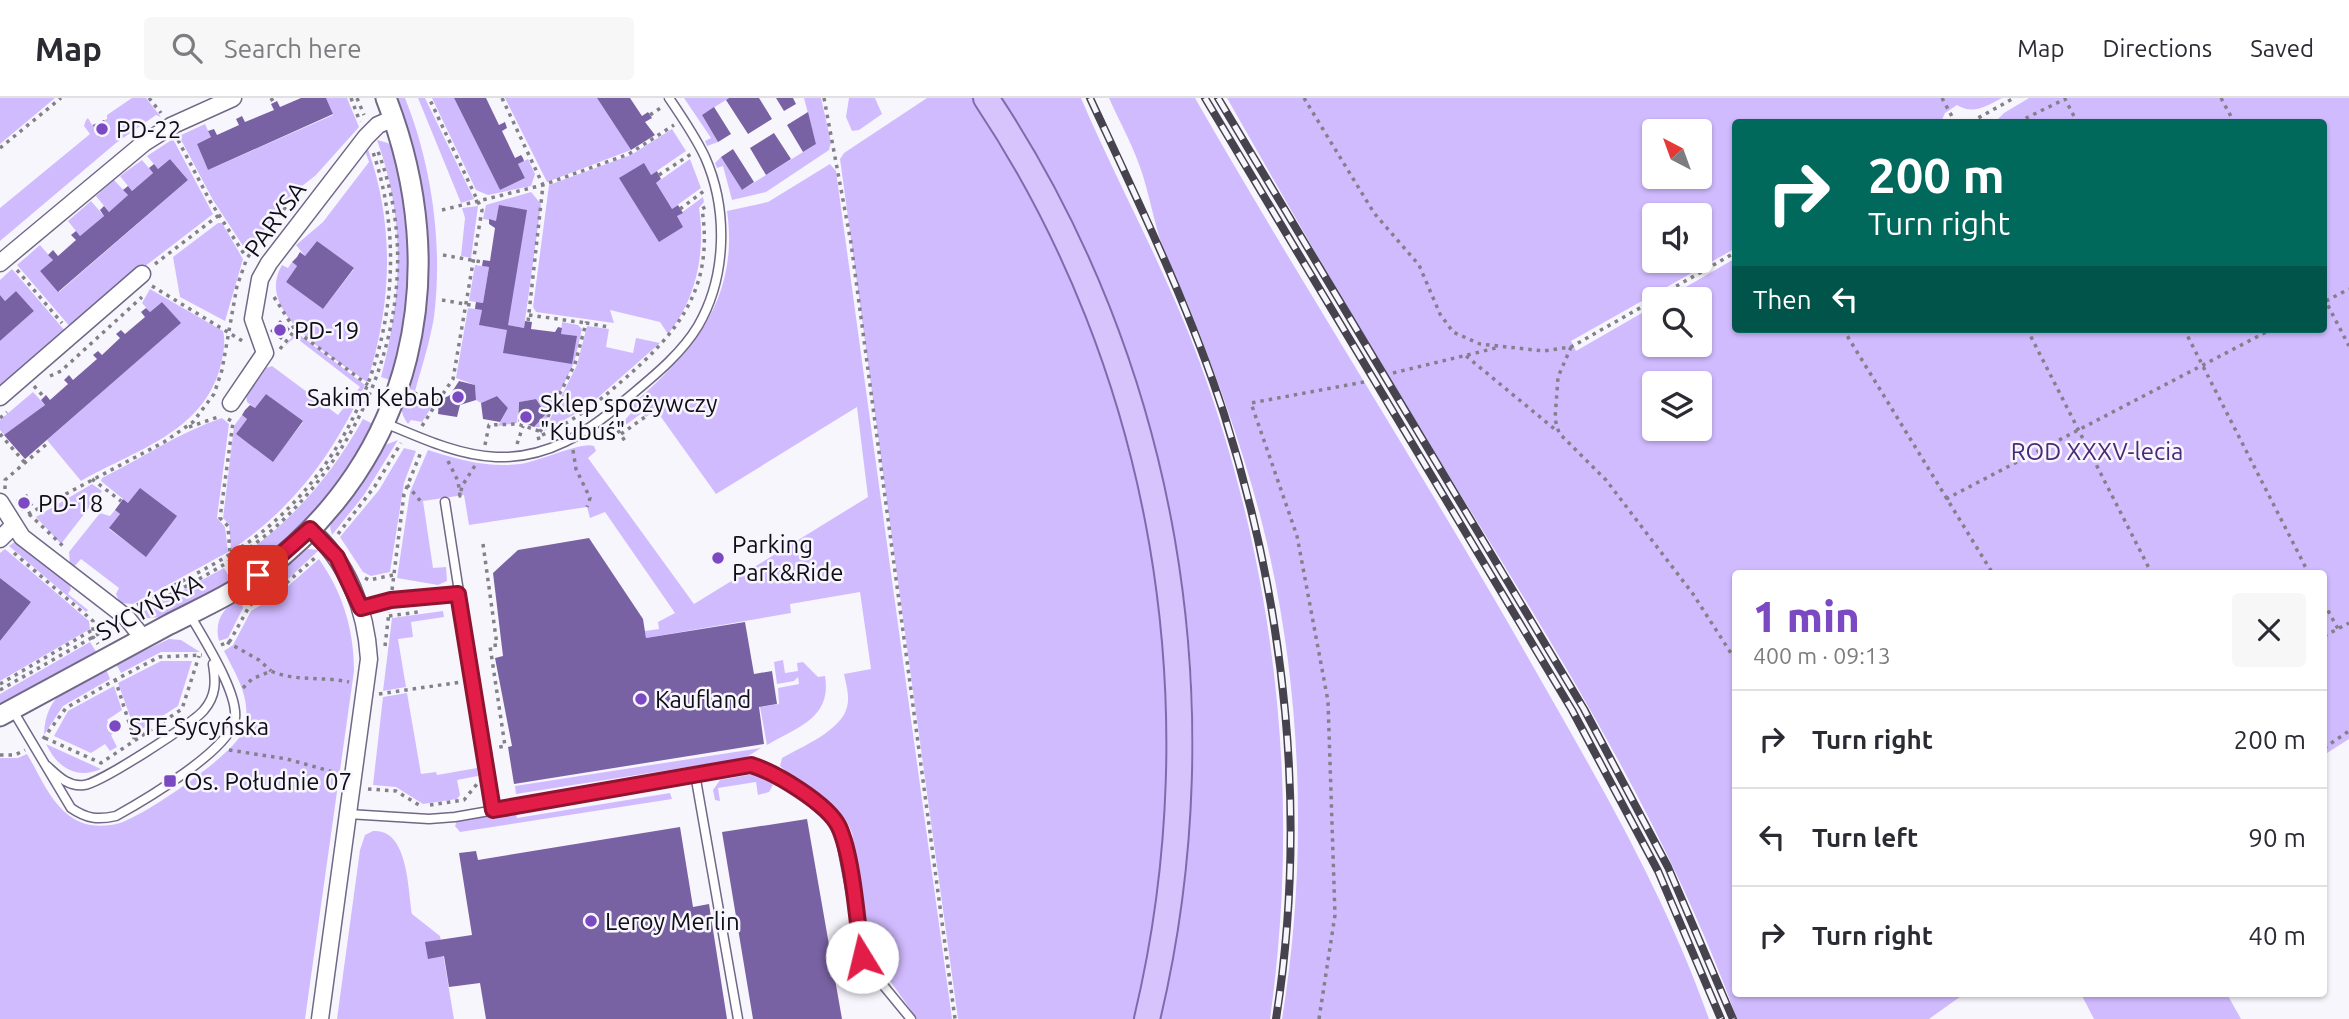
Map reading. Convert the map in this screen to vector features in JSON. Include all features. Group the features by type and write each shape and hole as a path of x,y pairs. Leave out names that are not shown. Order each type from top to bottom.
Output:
{"main road":[{"path":"986,98 1044,196 1100,315 1136,422 1166,556 1178,663 1180,791 1167,920 1147,1019"}],"street":[{"path":"3,260 129,153 171,127 233,98"},
{"name":"SYCYŃSKA","path":"6,713 258,575 310,529 355,474 384,423 398,388 414,328 420,257 412,183 386,98"},
{"name":"PARYSA","path":"263,356 264,344 253,312 263,273 368,131 394,118"},
{"path":"0,397 147,280"},
{"path":"231,403 263,356"},
{"path":"4,499 12,524 22,537 124,615 143,639"},
{"path":"2,542 12,524"},
{"path":"310,529 337,557 361,608 369,659 320,1019"}],"lane":[{"path":"384,423 476,455 515,456 549,450 565,444 604,418 661,369 690,337 712,290 721,255 721,226 706,159 669,98"},
{"path":"445,502 493,810"},
{"path":"361,608 391,600 458,594"},
{"path":"6,713 71,808 81,815 100,820 127,810 217,747 229,734 236,716 210,651 190,614"},
{"path":"41,761 67,783 86,785 199,716 213,696 216,679 210,651"},
{"path":"348,814 429,819 751,765 784,779 838,824 864,962 911,1019"},
{"path":"695,774 738,1019"}],"path":[{"path":"0,148 61,98"},
{"path":"351,98 362,128 368,131"},
{"path":"0,684 93,630 236,557 288,516 318,483 340,453 373,380 393,315 396,245 388,186 357,98"},
{"path":"421,428 453,379 481,222 479,201 429,98"},
{"path":"502,98 543,185 528,322"},
{"path":"656,98 681,136"},
{"path":"824,98 850,243 955,1019"},
{"path":"1304,98 1374,213 1419,265 1440,314 1453,332 1480,344 1544,351 1571,347 1642,306"},
{"path":"1942,98 1953,119"},
{"path":"1976,119 2014,98"},
{"path":"2024,119 2066,98 2076,119"},
{"path":"2221,98 2232,119"},
{"path":"152,99 171,127 225,227 247,258 272,283 276,304 289,324 368,385"},
{"path":"650,115 662,107"},
{"path":"506,125 513,121"},
{"path":"442,210 543,185 629,154 674,125"},
{"path":"688,147 695,164"},
{"path":"659,175 691,154"},
{"path":"523,158 529,155"},
{"path":"187,428 214,394 222,370 237,286 247,258 294,196 312,182"},
{"path":"485,447 489,425 523,426 541,433 592,407 674,332 687,310 701,270 705,236 702,209 708,205 702,182"},
{"path":"680,209 704,191"},
{"path":"49,377 61,371 139,304 147,280 219,215"},
{"path":"481,222 489,224"},
{"path":"1675,287 1732,254"},
{"path":"443,256 482,262"},
{"path":"3,260 62,323"},
{"path":"147,280 263,356"},
{"path":"2327,299 2349,289"},
{"path":"442,300 476,306"},
{"path":"2327,304 2349,346"},
{"path":"528,314 609,327"},
{"path":"558,319 558,327"},
{"path":"506,447 540,443 538,436 575,364 586,323"},
{"path":"1845,333 1990,570"},
{"path":"2029,333 2150,570"},
{"path":"2186,333 2307,570"},
{"path":"1946,499 2264,333"},
{"path":"1393,373 1504,345"},
{"path":"1559,433 1555,419 1558,377 1571,347"},
{"path":"1466,356 1559,433 1606,480 1693,594 1732,655"},
{"path":"373,380 438,401"},
{"path":"0,690 230,554 266,528 305,490 337,446 373,380"},
{"path":"1319,1019 1335,915 1328,701 1297,536 1251,403 1364,382"},
{"path":"12,524 187,428 223,415 233,422 220,518 228,526 230,554"},
{"path":"621,435 645,417"},
{"path":"407,432 412,424 433,433"},
{"path":"516,447 523,426"},
{"path":"0,434 25,463"},
{"path":"4,499 5,480 49,442"},
{"path":"478,446 497,448"},
{"path":"573,448 576,469 590,498 587,506"},
{"path":"445,456 458,481 460,496 462,486 476,463"},
{"path":"92,479 121,501"},
{"path":"407,485 423,504"},
{"path":"29,514 65,548"},
{"path":"2,542 93,621 93,637 113,672 135,741"},
{"path":"366,788 396,791 421,806 464,800 476,784 498,779 493,748 505,746 490,646 497,645 483,544"},
{"path":"2327,609 2338,629"},
{"path":"2327,634 2349,623"},
{"path":"227,642 259,660 271,671 286,677 318,676 355,683"},
{"path":"45,738 101,763 182,709 198,656"},
{"path":"243,688 252,679 271,671"},
{"path":"378,694 494,676"},
{"path":"2327,746 2349,731"},
{"path":"217,747 287,759 342,774"}],"green space":[{"path":"0,98 55,98 0,144"},
{"path":"132,98 146,98 161,117 156,115 116,143 0,241 0,208 90,134 84,126 88,118 92,125 107,119 107,115"},
{"path":"326,98 347,98 359,127 316,175 292,194 247,252 213,200 179,136 205,124 211,137 197,144 208,170 333,115"},
{"path":"396,98 405,98 422,150 436,234 434,317 415,391 407,388 424,315 427,242 418,170"},
{"path":"418,98 425,98 474,199 461,203"},
{"path":"432,98 454,98 500,190 525,178 518,164 528,159 535,174 531,186 488,195 476,190"},
{"path":"505,98 597,98 631,150 547,182"},
{"path":"684,98 729,98 702,115 718,142 707,146 705,141 711,138"},
{"path":"804,98 821,98 831,142 829,150 766,192 732,200 723,166 717,168 715,163 721,157 742,190 816,144"},
{"path":"849,98 875,98 882,114 859,130 852,131 846,117"},
{"path":"927,98 974,98 1032,198 1064,259 1089,316 1111,376 1144,502 1163,632 1169,757 1166,823 1158,889 1136,1019 958,1019 840,159 844,153"},
{"path":"999,98 1081,98 1187,329 1226,442 1248,523 1264,605 1282,770 1283,853 1279,936 1270,1019 1159,1019 1182,894 1193,768 1192,680 1183,592 1168,504 1147,418 1119,334 1085,252 1045,173"},
{"path":"1109,98 1195,98 1493,596 1583,754 1672,927 1709,1019 1282,1019 1296,894 1297,766 1293,702 1274,576 1260,515 1229,414 1189,308 1166,257 1140,166"},
{"name":"ROD XXXV-lecia","path":"1227,98 2002,98 1974,109 1957,105 1945,113 1942,119 1732,119 1732,250 1712,262 1712,203 1642,203 1642,273 1692,273 1667,287 1642,287 1642,301 1571,341 1576,351 1642,313 1642,357 1712,357 1712,287 1686,287 1732,260 1732,333 2327,333 2327,119 1998,119 2029,98 2349,98 2349,739 2327,753 2327,570 1732,570 1732,997 1960,997 1929,1019 1737,1019 1709,946 1677,875 1605,736 1416,422"},
{"path":"672,129 686,151 651,175 683,227 677,216 703,197 704,202 699,208 701,241 697,275 678,321 668,334 660,322 610,310 614,323 536,312 533,307 549,185 631,155"},
{"path":"173,139 213,214 131,277 72,329 17,265 40,245 53,260 40,271 59,292 188,180 170,159 158,169 147,156"},
{"path":"377,140 388,143 394,150 409,219 407,301 390,380 381,377 397,288 397,229 393,199"},
{"path":"368,149 383,207 387,266 382,324 367,382 318,347 288,317 279,300 276,283 282,265 288,268 292,262 297,266 286,282 323,309 354,269 317,241 305,256 296,245 323,222 369,162 365,151"},
{"path":"690,159 701,188 672,209 656,183"},
{"path":"142,160 153,173 132,191 120,176"},
{"path":"830,164 836,171 952,1019 917,1019 872,955 852,833 847,822 780,766 782,758 829,731 843,716 848,699 844,674 871,669 860,592 790,604 791,613 646,638 645,631 659,629 658,622 675,613 605,512 590,518 587,507 469,525 464,495 423,501 433,568 446,567 447,581 438,585 397,578 410,492 428,450 474,462 508,465 528,462 580,446 594,446 596,451 588,458 694,604 868,497 857,407 716,494 656,410 646,417 642,413 627,424 623,422 631,413 627,409 671,368 706,324 718,299 726,272 729,243 727,211 768,202"},
{"path":"114,180 128,195 109,212 96,196"},
{"path":"531,192 541,204 524,328 508,325 496,221 483,219 486,205"},
{"path":"91,201 104,216 80,236 68,221"},
{"path":"478,206 471,258 461,256 465,218 462,208"},
{"path":"218,223 222,223 243,259 225,321 180,297 173,257"},
{"path":"475,265 489,267 483,303 469,301"},
{"path":"12,269 66,332 0,389 0,341 34,311 16,291 5,301 0,295 0,280"},
{"path":"150,289 223,331 224,345 220,368 211,390 198,409 182,424 163,438 81,481 47,440 180,323 162,302 150,312 142,303"},
{"path":"468,308 482,310 480,325 577,336 561,334 562,322 578,325 582,329 574,363 543,427 534,427 546,414 536,399 519,402 517,423 498,426 508,408 497,396 481,403 476,400 475,385 456,378"},
{"path":"587,326 609,329 606,347 633,353 636,338 660,343 586,408 544,431 577,365"},
{"path":"296,332 365,385 340,434 310,477 274,516 231,550 229,524 223,518 234,426 242,415 247,419 236,434 273,461 303,422 266,394 255,408 247,402 246,394 266,368 272,366 338,415 360,387 295,337 285,346"},
{"path":"33,392 45,405 4,435 0,430 0,420"},
{"path":"404,396 433,405 422,422 411,420 408,424 402,411"},
{"path":"222,418 229,424 217,518 225,527 228,552 133,604 120,603 116,594 119,588 81,559 73,568 70,565 69,552 100,513 110,516 115,510 120,514 109,529 146,556 128,503 101,481 102,478 176,438"},
{"path":"363,419 373,424 347,467 317,508 282,544 241,574 233,562 273,532 307,498 337,461"},
{"path":"398,440 364,495 332,535 330,527 334,515 385,445"},
{"path":"404,448 416,451 404,483 390,572 371,576 363,572 340,537 379,490"},
{"path":"92,484 102,491 61,544 36,517"},
{"path":"16,541 69,584 71,589 68,594 88,610 86,612 9,546"},
{"path":"5,549 89,621 90,629 0,681 0,641 31,602 0,578 0,553"},
{"path":"308,549 319,550 288,579 258,599 249,591"},
{"path":"319,559 335,585 346,612 354,671 305,1019 0,1019 0,758 18,758 27,754 54,800 69,815 83,823 99,826 120,823 148,809 207,769 236,742 246,720 245,699 224,651 233,645 251,611 279,594"},
{"path":"224,568 231,580 184,607 158,617 137,615"},
{"path":"240,597 243,608 228,638 219,641 218,627 221,616"},
{"path":"443,611 444,617 411,622 413,637 398,639 406,687 383,691 392,618"},
{"path":"169,639 181,640 200,652 161,652 121,673 116,664"},
{"path":"90,642 97,653 0,706 0,694"},
{"path":"783,660 785,673 798,671 797,663 803,662 818,677 825,676 826,690 818,712 810,720 767,745 760,707 779,704 778,688 799,684 798,677 794,681 777,684 774,662"},
{"path":"161,661 192,661 178,706 136,733 118,683"},
{"path":"106,669 110,679 63,706 44,735 46,720 55,700 72,687"},
{"path":"114,686 122,710 107,720 115,732 111,735 117,747 110,751 105,744 91,753 54,736 68,711"},
{"path":"407,693 421,774 436,772 437,775 477,768 478,776 457,780 460,795 457,799 423,804 396,787 373,785 383,697"},
{"path":"46,744 101,769 83,773 68,769 56,759"},
{"path":"761,748 745,758 516,794 515,786"},
{"path":"753,774 763,776 773,785 769,792 758,795 756,782 718,788 720,801 715,800 713,790 720,780"},
{"path":"670,793 672,799 460,832 455,826 457,821 516,813 517,818"},
{"path":"373,831 385,833 400,849 412,914 440,936 454,1019 337,1019 360,850 365,835"},
{"path":"2083,997 2229,997 2241,1019 2094,1019"}],"building":[{"path":"301,98 326,98 333,114 208,170 197,144 211,137 208,131 214,129 217,135 239,125 236,119 242,116 245,122 274,110 271,104 277,101 280,107"},
{"path":"454,98 486,98 499,125 505,122 507,128 502,131 515,158 521,155 523,158 524,161 518,164 525,178 500,190"},
{"path":"597,98 630,98 642,116 648,112 652,118 645,122 655,135 631,150"},
{"path":"759,98 772,119 748,134 726,100"},
{"path":"776,98 793,98 796,104 784,111"},
{"path":"714,107 731,134 718,142 702,115"},
{"path":"808,112 816,144 803,152 787,125"},
{"name":"PD-22","path":"104,120 110,132 99,137 93,125"},
{"path":"774,133 791,159 766,175 750,148"},
{"path":"733,149 754,182 742,190 721,157"},
{"path":"170,159 188,180 58,292 40,271 53,260 48,255 53,250 58,256 76,240 71,235 76,231 80,236 104,216 100,210 104,206 109,212 128,195 123,190 128,186 132,191 153,173 149,168 154,164 158,169"},
{"path":"644,163 651,175 657,171 661,179 656,183 672,209 678,205 683,213 677,216 683,227 659,242 619,178"},
{"path":"499,205 527,210 508,325 524,328 525,321 532,322 531,329 555,332 558,327 562,328 561,334 577,336 572,364 503,353 507,330 479,325 482,310 475,309 476,302 483,303 489,267 482,266 483,260 490,261 495,228 489,224 489,219 496,221"},
{"path":"317,241 354,268 323,309 286,282 297,266 292,262 300,252 305,256"},
{"path":"16,291 34,311 0,341 0,295 5,301"},
{"path":"162,302 181,323 25,459 4,435 45,405 41,400 46,395 50,400 68,384 64,380 69,375 73,380 97,359 93,355 98,351 102,355 120,338 116,334 121,330 125,334 145,317 141,312 146,308 150,312"},
{"name":"PD-19","path":"280,320 290,329 281,340 270,331"},
{"path":"459,381 475,385 476,400 460,405 457,417 438,414 439,401 450,395"},
{"path":"266,394 303,421 273,462 236,434 247,419 242,415 245,410 250,405 255,408"},
{"path":"497,396 508,408 500,422 483,419 481,403"},
{"path":"536,399 546,414 534,427 518,421 519,402"},
{"path":"140,488 177,516 146,557 109,528 120,514 115,510 123,499 128,503"},
{"name":"PD-18","path":"27,494 33,505 22,511 16,500"},
{"name":"Kaufland","path":"589,538 643,619 646,638 745,622 754,674 772,671 777,704 759,707 764,744 514,784 508,747 512,746 495,658 503,656 493,573 518,550"},
{"path":"0,578 31,602 0,641"},
{"path":"807,819 842,1019 753,1019 722,832"},
{"name":"Leroy Merlin","path":"680,827 693,907 709,904 727,1019 486,1019 480,983 449,987 444,956 428,959 425,942 472,935 459,853 476,851 478,860"}],"railway":[{"path":"1090,98 1162,254 1210,374 1245,487 1263,562 1276,637 1290,790 1290,867 1276,1019"},
{"path":"1205,98 1572,710 1658,871 1721,1019"},
{"path":"1218,98 1584,709 1668,867 1733,1019"}],"place":[{"name":"PD-22","path":"102,129"},
{"name":"PD-19","path":"280,330"},
{"name":"Sakim Kebab","path":"458,397"},
{"name":"Sklep spożywczy \"Kubuś\"","path":"526,417"},
{"name":"PD-18","path":"24,503"},
{"name":"Parking Park&Ride","path":"718,558"},
{"name":"Kaufland","path":"641,699"},
{"name":"STE Sycyńska","path":"115,726"},
{"name":"Os. Południe 07","path":"170,781"},
{"name":"Leroy Merlin","path":"591,921"}],"route":[{"path":"258,575 292,548 310,529 337,557 361,608 391,600 458,594 493,810 751,765 784,779 838,824 849,872 862,957"}]}
